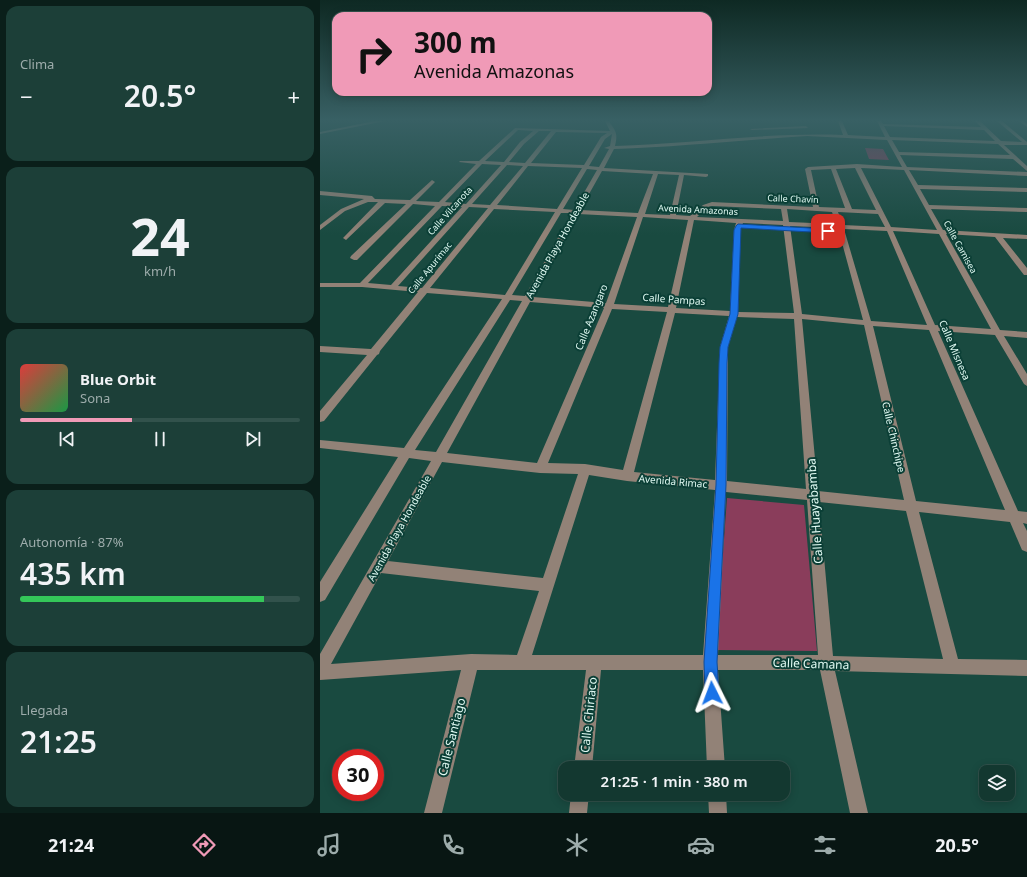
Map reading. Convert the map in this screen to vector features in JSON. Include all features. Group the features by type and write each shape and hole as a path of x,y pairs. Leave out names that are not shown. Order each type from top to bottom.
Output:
{"street":[{"path":"362,285 484,159"},
{"name":"Calle Vilcanota","path":"393,288 509,159"},
{"name":"Calle Apurímac","path":"320,418 376,352 533,159"},
{"name":"Avenida Playa Hondeable","path":"320,595 406,454 507,298 591,159"},
{"name":"Avenida Playa Hondeable","path":"320,671 438,456 528,300 574,214 606,159"},
{"name":"Calle Camisea","path":"901,159 998,334 1027,382"},
{"path":"1016,159 1027,169"},
{"path":"462,162 587,167 706,175"},
{"path":"816,208 808,169 857,166 906,167 1027,174"},
{"name":"Calle Misnesa","path":"857,166 891,232 934,327 1027,546"},
{"path":"833,167 848,210"},
{"name":"Calle Azangaro","path":"540,468 609,306 656,172"},
{"path":"673,217 682,174"},
{"path":"354,258 432,182"},
{"path":"916,187 1027,190"},
{"path":"320,193 372,198 343,210 320,228"},
{"name":"Avenida Amazonas","path":"369,200 559,211 574,214 639,218 999,238 1027,242"},
{"path":"346,238 383,201"},
{"name":"Calle Chavín","path":"691,221 705,206 712,204 881,212"},
{"path":"927,207 1027,210"},
{"name":"Calle Huayabamba","path":"784,208 798,316 814,495 826,664 858,813"},
{"name":"Calle Chinchipe","path":"834,209 868,323 910,507 952,666"},
{"name":"Avenida Amazonas","path":"639,218 673,217 691,221"},
{"path":"627,476 672,309 691,221"},
{"path":"716,761 710,662 721,485 723,363 724,347 734,314 739,224"},
{"name":"Avenida Amazonas","path":"999,238 1027,237"},
{"path":"999,238 1027,272"},
{"name":"Calle Pampas","path":"320,285 362,285 528,300 734,314 798,316 868,323 934,327 998,334 1027,335"},
{"path":"320,349 376,352"},
{"name":"Avenida Rimac","path":"320,444 540,468 585,469 627,476 814,495 910,507 1027,518"},
{"path":"522,663 585,469"},
{"path":"378,566 547,585"},
{"name":"Calle Camana","path":"320,671 471,662 710,662 826,664 875,667 952,666 1027,668"},
{"name":"Calle Santiago","path":"433,813 471,662"},
{"name":"Calle Chiriaco","path":"584,761 594,662"},
{"path":"578,813 579,801"},
{"path":"717,801 718,813"}],"shaded area":[{"path":"869,159 888,159 889,160"},
{"path":"727,498 804,505 817,651 716,650"}],"route":[{"path":"712,693 710,662 721,485 723,363 724,347 734,314 738,226 828,231"}]}
